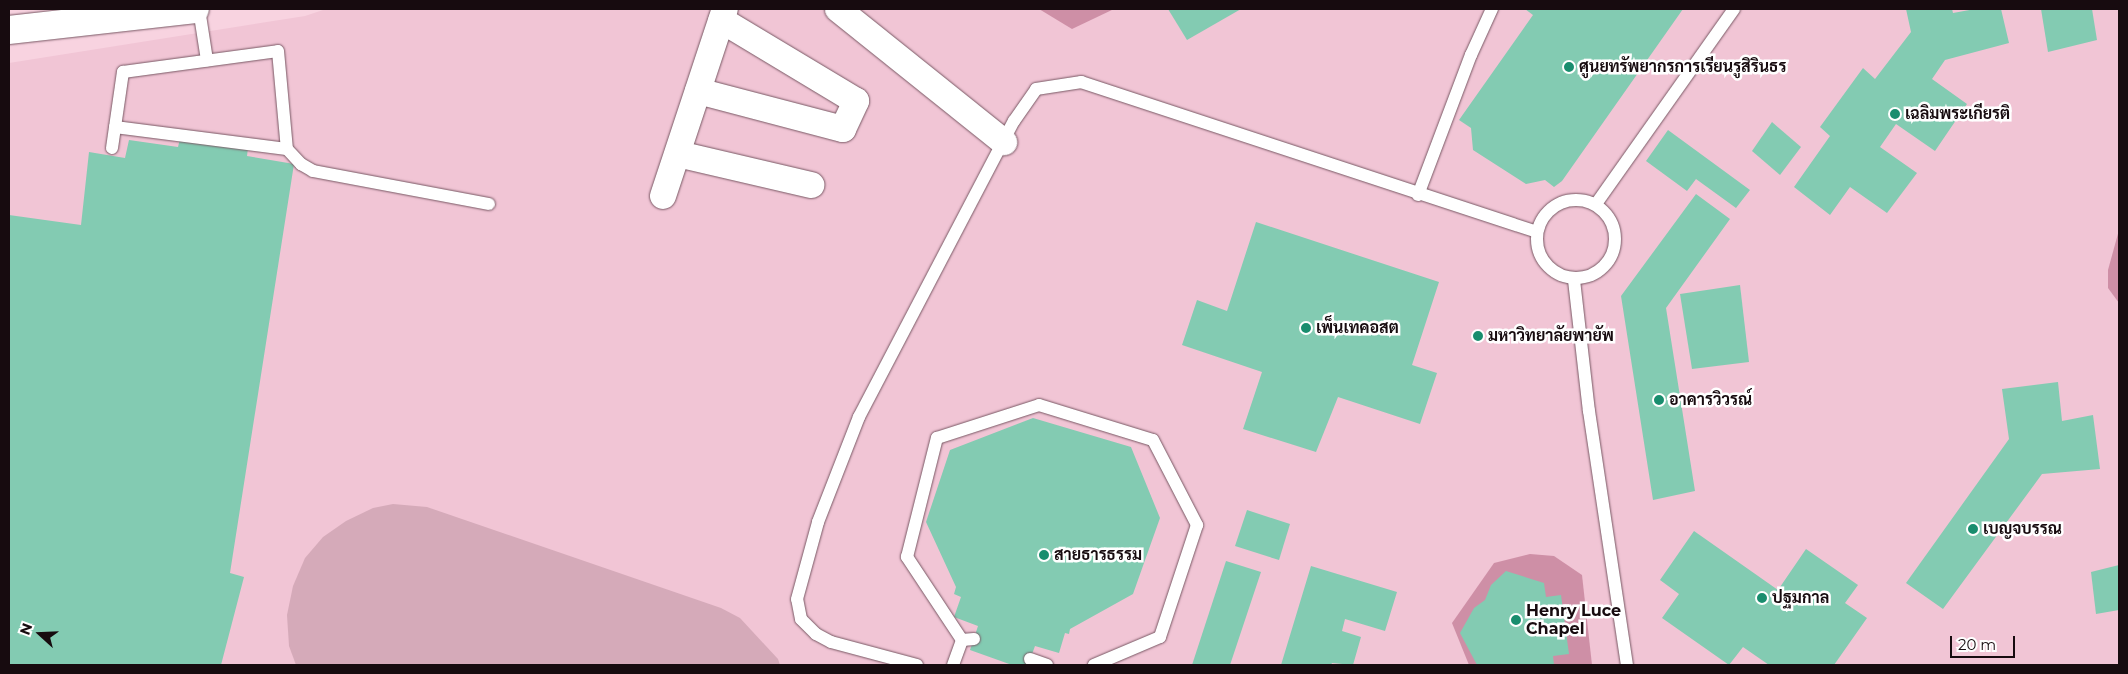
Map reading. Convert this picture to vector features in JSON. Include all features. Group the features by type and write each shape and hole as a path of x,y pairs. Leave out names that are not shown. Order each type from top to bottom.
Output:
{"main road":[{"path":"9,30 197,9"}],"street":[{"path":"838,9 1004,142"},
{"path":"663,196 723,15 856,101 843,129 698,91"},
{"path":"678,154 811,185"}],"lane":[{"path":"197,9 207,60"},
{"path":"1418,195 1471,55 1492,9"},
{"path":"1596,204 1734,9"},
{"path":"112,148 123,72 278,51 287,149 301,164 313,171 489,204"},
{"path":"917,665 831,642 816,634 801,619 796,599 818,522 859,417 1014,121 1036,89 1081,82 1418,195 1537,232"},
{"path":"115,127 287,149"},
{"path":"1578,199 1596,204 1614,223 1616,250 1600,272 1574,280 1558,276 1545,265 1538,250 1537,232 1544,215 1559,203 1578,199"},
{"path":"1574,280 1590,411 1627,665"},
{"path":"952,665 968,640 906,557 937,438 1039,405 1153,440 1197,525 1160,637 1094,665"},
{"path":"1030,659 1047,665"}],"shaded area":[{"name":"มหาวิทยาลัยพายัพ","path":"326,9 2119,9 2119,665 9,665 9,63 305,16"},
{"path":"1039,9 1114,9 1072,29"},
{"path":"2119,230 2119,303 2108,288 2108,270"},
{"path":"393,504 427,507 721,608 740,618 778,659 780,665 296,665 289,646 287,615 293,586 305,558 323,537 346,521 373,508"},
{"name":"Henry Luce Chapel","path":"1530,554 1554,556 1582,575 1592,665 1469,665 1452,623 1494,563"}],"building":[{"path":"1168,9 1241,9 1187,40"},
{"name":"ศูนยทรัพยากรการเรียนรูสิรินธร","path":"1525,9 1683,9 1562,181 1554,187 1545,180 1526,184 1473,150 1471,128 1459,120 1533,15"},
{"name":"เฉลิมพระเกียรติ","path":"1906,9 1952,9 1953,13 1975,9 2001,9 2009,43 1945,60 1932,79 1967,104 1935,151 1896,124 1880,147 1917,173 1887,213 1850,187 1830,215 1794,187 1830,136 1820,127 1863,68 1875,79 1911,32"},
{"path":"2041,9 2092,9 2097,40 2048,52"},
{"path":"1772,122 1801,147 1780,175 1752,151"},
{"path":"1668,130 1750,190 1736,208 1696,179 1687,191 1646,161"},
{"path":"180,139 248,148 247,156 294,164 230,573 244,577 221,665 9,665 9,215 81,225 89,152 125,158 129,140 178,147"},
{"name":"อาคารวิวรณ์","path":"1696,194 1730,219 1666,308 1695,491 1653,500 1621,296"},
{"name":"เพ็นเทคอสต","path":"1256,222 1439,282 1412,365 1437,373 1420,424 1338,397 1316,452 1243,429 1262,372 1182,345 1197,300 1227,311"},
{"path":"1740,285 1749,362 1692,369 1680,294"},
{"name":"เบญจบรรณ","path":"2058,382 2062,421 2093,415 2100,469 2042,474 1943,609 1906,583 2009,439 2002,389"},
{"name":"สายธารธรรม","path":"1033,418 1131,447 1160,518 1133,594 1070,629 1069,634 1065,633 1059,653 1035,646 1028,665 1012,665 970,650 978,626 954,617 961,597 954,594 956,587 926,522 950,450"},
{"path":"1247,510 1290,524 1279,560 1235,546"},
{"name":"ปฐมกาล","path":"1694,531 1778,590 1806,549 1858,585 1845,603 1867,618 1834,665 1769,665 1743,647 1729,665 1662,618 1679,594 1660,580"},
{"path":"1226,561 1261,572 1230,665 1192,665"},
{"path":"2119,565 2119,610 2096,614 2091,572"},
{"path":"1311,566 1397,592 1385,631 1345,619 1342,631 1361,637 1353,665 1332,663 1331,665 1281,665"},
{"name":"Henry Luce Chapel","path":"1506,571 1544,583 1546,597 1561,595 1569,654 1553,656 1554,665 1477,665 1460,633 1474,608 1485,600 1491,585"}],"place":[{"name":"ศูนยทรัพยากรการเรียนรูสิรินธร","path":"1569,67"},
{"name":"เฉลิมพระเกียรติ","path":"1895,114"},
{"name":"เพ็นเทคอสต","path":"1306,328"},
{"name":"มหาวิทยาลัยพายัพ","path":"1478,336"},
{"name":"อาคารวิวรณ์","path":"1659,400"},
{"name":"เบญจบรรณ","path":"1973,529"},
{"name":"สายธารธรรม","path":"1044,555"},
{"name":"ปฐมกาล","path":"1762,598"},
{"name":"Henry Luce Chapel","path":"1516,620"}]}
